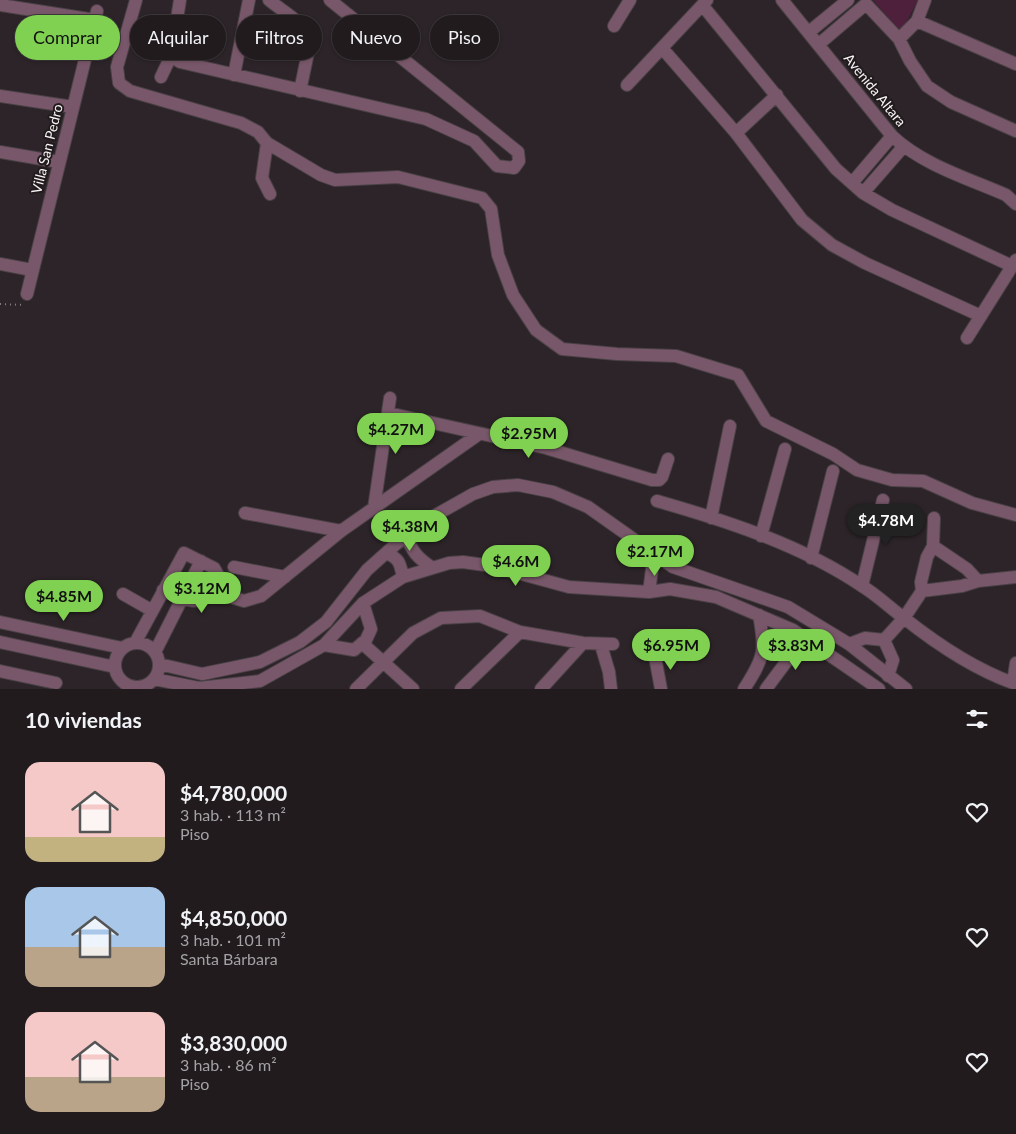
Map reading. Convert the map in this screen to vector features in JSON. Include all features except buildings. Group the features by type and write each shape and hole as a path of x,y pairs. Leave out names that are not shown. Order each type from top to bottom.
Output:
{"street":[{"path":"136,0 117,67 119,82 130,92 241,122 258,132 267,143 321,175 335,180 398,177 482,198 491,209 498,255 513,295 536,330 562,349 617,354 676,356 738,375 766,421 833,454 857,470 892,480 922,481 972,503 1016,516"},
{"path":"178,15 180,0"},
{"path":"234,75 249,0"},
{"path":"269,0 305,28 309,36 310,43 300,91"},
{"path":"177,60 300,91 426,119 444,125 474,141 497,166 506,169 514,168 519,161 518,152 330,0"},
{"name":"Avenida Altara","path":"782,0 892,136 924,159 1006,195 1016,204"},
{"path":"809,32 848,0"},
{"path":"899,38 917,22 925,0"},
{"path":"614,26 625,2"},
{"path":"627,85 705,3 836,169 852,183 864,193 892,210 1014,263 967,338"},
{"path":"819,44 866,4 899,38 910,61 927,86 951,102 1016,131"},
{"name":"Villa San Pedro","path":"0,5 96,16 26,300"},
{"path":"828,16 839,27"},
{"path":"917,22 1016,64"},
{"path":"662,48 736,133 802,220 832,245 865,263 981,316"},
{"path":"161,76 169,60"},
{"path":"0,96 73,107"},
{"path":"736,133 777,96"},
{"path":"852,183 892,136"},
{"path":"267,143 262,178 270,194"},
{"path":"864,193 904,146"},
{"path":"0,152 59,162"},
{"path":"873,160 885,167"},
{"path":"0,264 32,270"},
{"path":"374,508 390,398"},
{"path":"388,413 546,448 652,480 658,480 662,477 668,459"},
{"path":"711,518 730,426"},
{"path":"216,592 244,601 261,596 341,531 479,434"},
{"path":"761,536 784,449"},
{"path":"811,558 833,471"},
{"path":"0,622 122,648 135,643 146,645 157,658 202,674 260,662 300,642 326,622 367,570 434,516 473,494 493,487 518,485 571,498 588,507 673,567 788,607 848,644 906,689"},
{"path":"862,586 883,500"},
{"path":"657,501 761,536 811,558 862,586 945,649 994,676 1015,684 1016,663"},
{"path":"246,513 341,531"},
{"path":"884,640 904,618 922,591 921,582 927,557 933,546 934,518"},
{"path":"407,536 410,547 417,557 431,567"},
{"path":"933,546 967,569 978,580"},
{"path":"386,553 396,557 403,577"},
{"path":"135,643 151,610 184,554 214,568 218,576 216,592 206,599 193,602 163,590"},
{"path":"649,592 654,554"},
{"path":"154,679 157,658 182,598 201,561"},
{"path":"122,648 115,659 114,667 121,680 131,686 142,686 154,679 199,688 260,681 324,645 363,603 403,577 448,563 478,563 569,586 649,592 670,589 716,597 759,615 804,638 880,689"},
{"path":"234,567 285,576"},
{"path":"670,589 668,578 673,567"},
{"path":"922,591 962,586 978,580 1016,577"},
{"path":"123,594 151,610"},
{"path":"324,645 354,650 362,643 371,629 363,603"},
{"path":"744,689 758,667 764,644 759,615"},
{"path":"356,689 385,663 413,633 441,618 480,616 520,632 583,643 607,644 609,687"},
{"path":"461,689 520,632"},
{"path":"766,689 804,638"},
{"path":"848,644 865,638 884,640"},
{"path":"884,640 893,660 888,676"},
{"path":"0,642 114,667"},
{"path":"362,643 412,689"},
{"path":"542,689 583,643"},
{"path":"655,657 661,689"},
{"path":"0,671 56,683"}],"path":[{"path":"0,304 26,300"}],"shaded area":[{"path":"873,0 918,0 901,32"}]}
